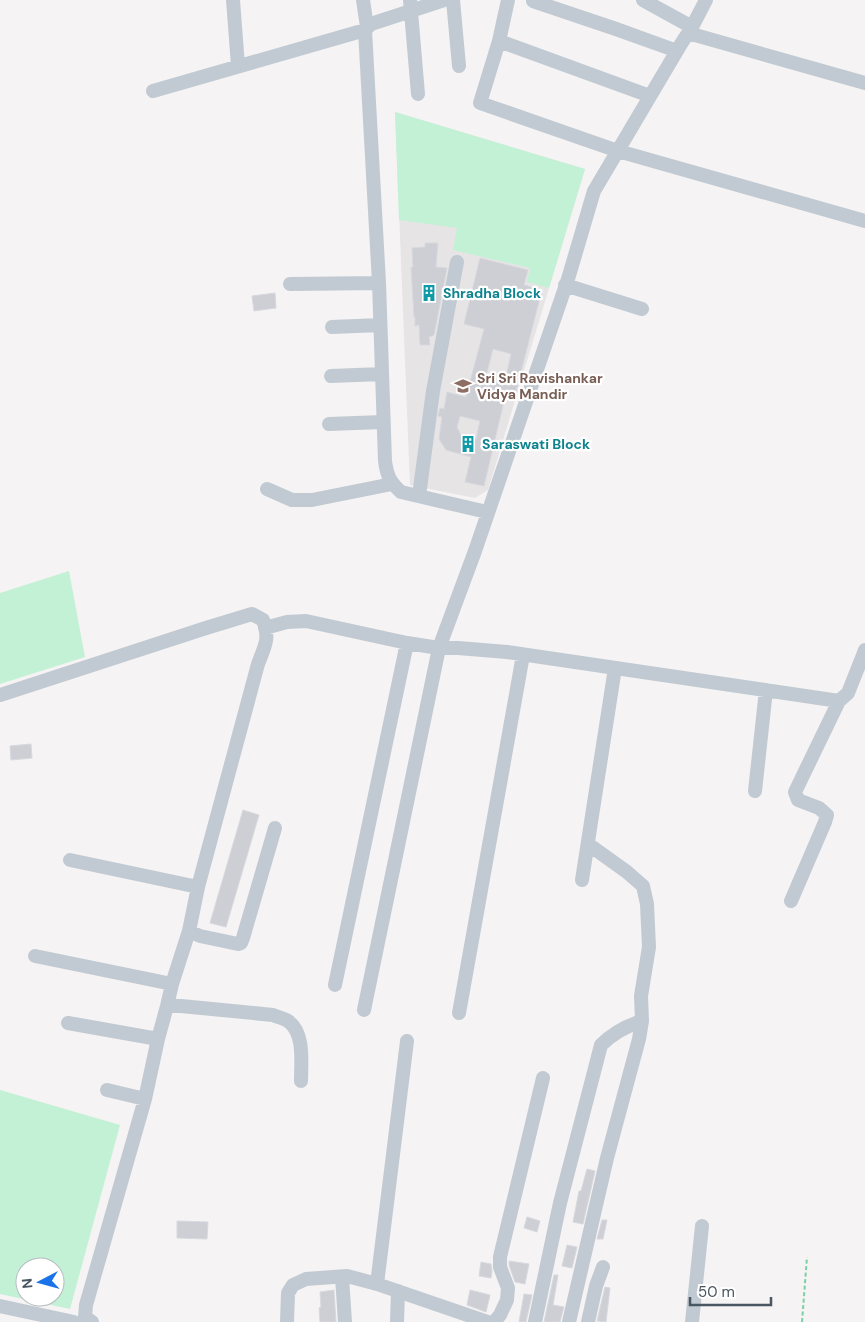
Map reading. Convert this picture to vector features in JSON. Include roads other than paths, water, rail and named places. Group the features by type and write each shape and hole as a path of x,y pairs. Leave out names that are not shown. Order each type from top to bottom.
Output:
{"street":[{"path":"233,0 238,66"},
{"path":"363,0 366,28 383,422 387,475 392,484 401,492 487,512"},
{"path":"153,91 366,28 411,5 444,0"},
{"path":"453,0 459,66"},
{"path":"508,0 480,103 618,151 865,221"},
{"path":"643,0 690,30 865,83"},
{"path":"364,1010 439,648 475,551 566,285 594,191 706,0"},
{"path":"533,1 677,51"},
{"path":"411,5 418,94"},
{"path":"498,41 650,96"},
{"path":"420,496 433,391 457,262"},
{"path":"290,284 378,283"},
{"path":"566,285 642,309"},
{"path":"332,327 380,325"},
{"path":"331,376 382,374"},
{"path":"329,424 383,422"},
{"path":"268,489 292,500 312,500 392,484"},
{"path":"0,695 252,614 263,620 267,638 258,664 198,887 189,930 172,984 145,1099 86,1305 86,1317 92,1322"},
{"path":"265,628 287,622 306,621 439,648 458,648 524,655 839,701"},
{"path":"335,985 407,643"},
{"path":"791,901 827,815 819,808 798,800 795,792 839,701 848,693 865,650"},
{"path":"459,1013 524,655"},
{"path":"582,880 616,668"},
{"path":"756,791 766,690"},
{"path":"189,930 200,936 241,943 275,828"},
{"path":"569,1322 606,1158 640,1038 642,996 649,947 648,904 643,886 588,844"},
{"path":"70,860 198,887"},
{"path":"35,956 172,984"},
{"path":"167,1006 273,1015 287,1020 295,1028 300,1038 302,1081"},
{"path":"535,1322 560,1203 602,1045 611,1036 629,1025 642,1021"},
{"path":"68,1023 158,1039"},
{"path":"377,1284 407,1042"},
{"path":"494,1322 500,1315 507,1300 508,1288 500,1267 500,1257 543,1078"},
{"path":"107,1090 145,1099"},
{"path":"692,1322 702,1226"},
{"path":"588,1322 596,1286 603,1267"},
{"path":"287,1322 288,1293 293,1285 306,1279 347,1276 377,1284 488,1322"},
{"path":"342,1277 345,1322"},
{"path":"396,1322 398,1291"},
{"path":"0,1306 64,1321"}],"place":[{"name":"Shradha Block","path":"429,293"},
{"name":"Sri Sri Ravishankar Vidya Mandir","path":"463,386"},
{"name":"Saraswati Block","path":"468,444"}]}
